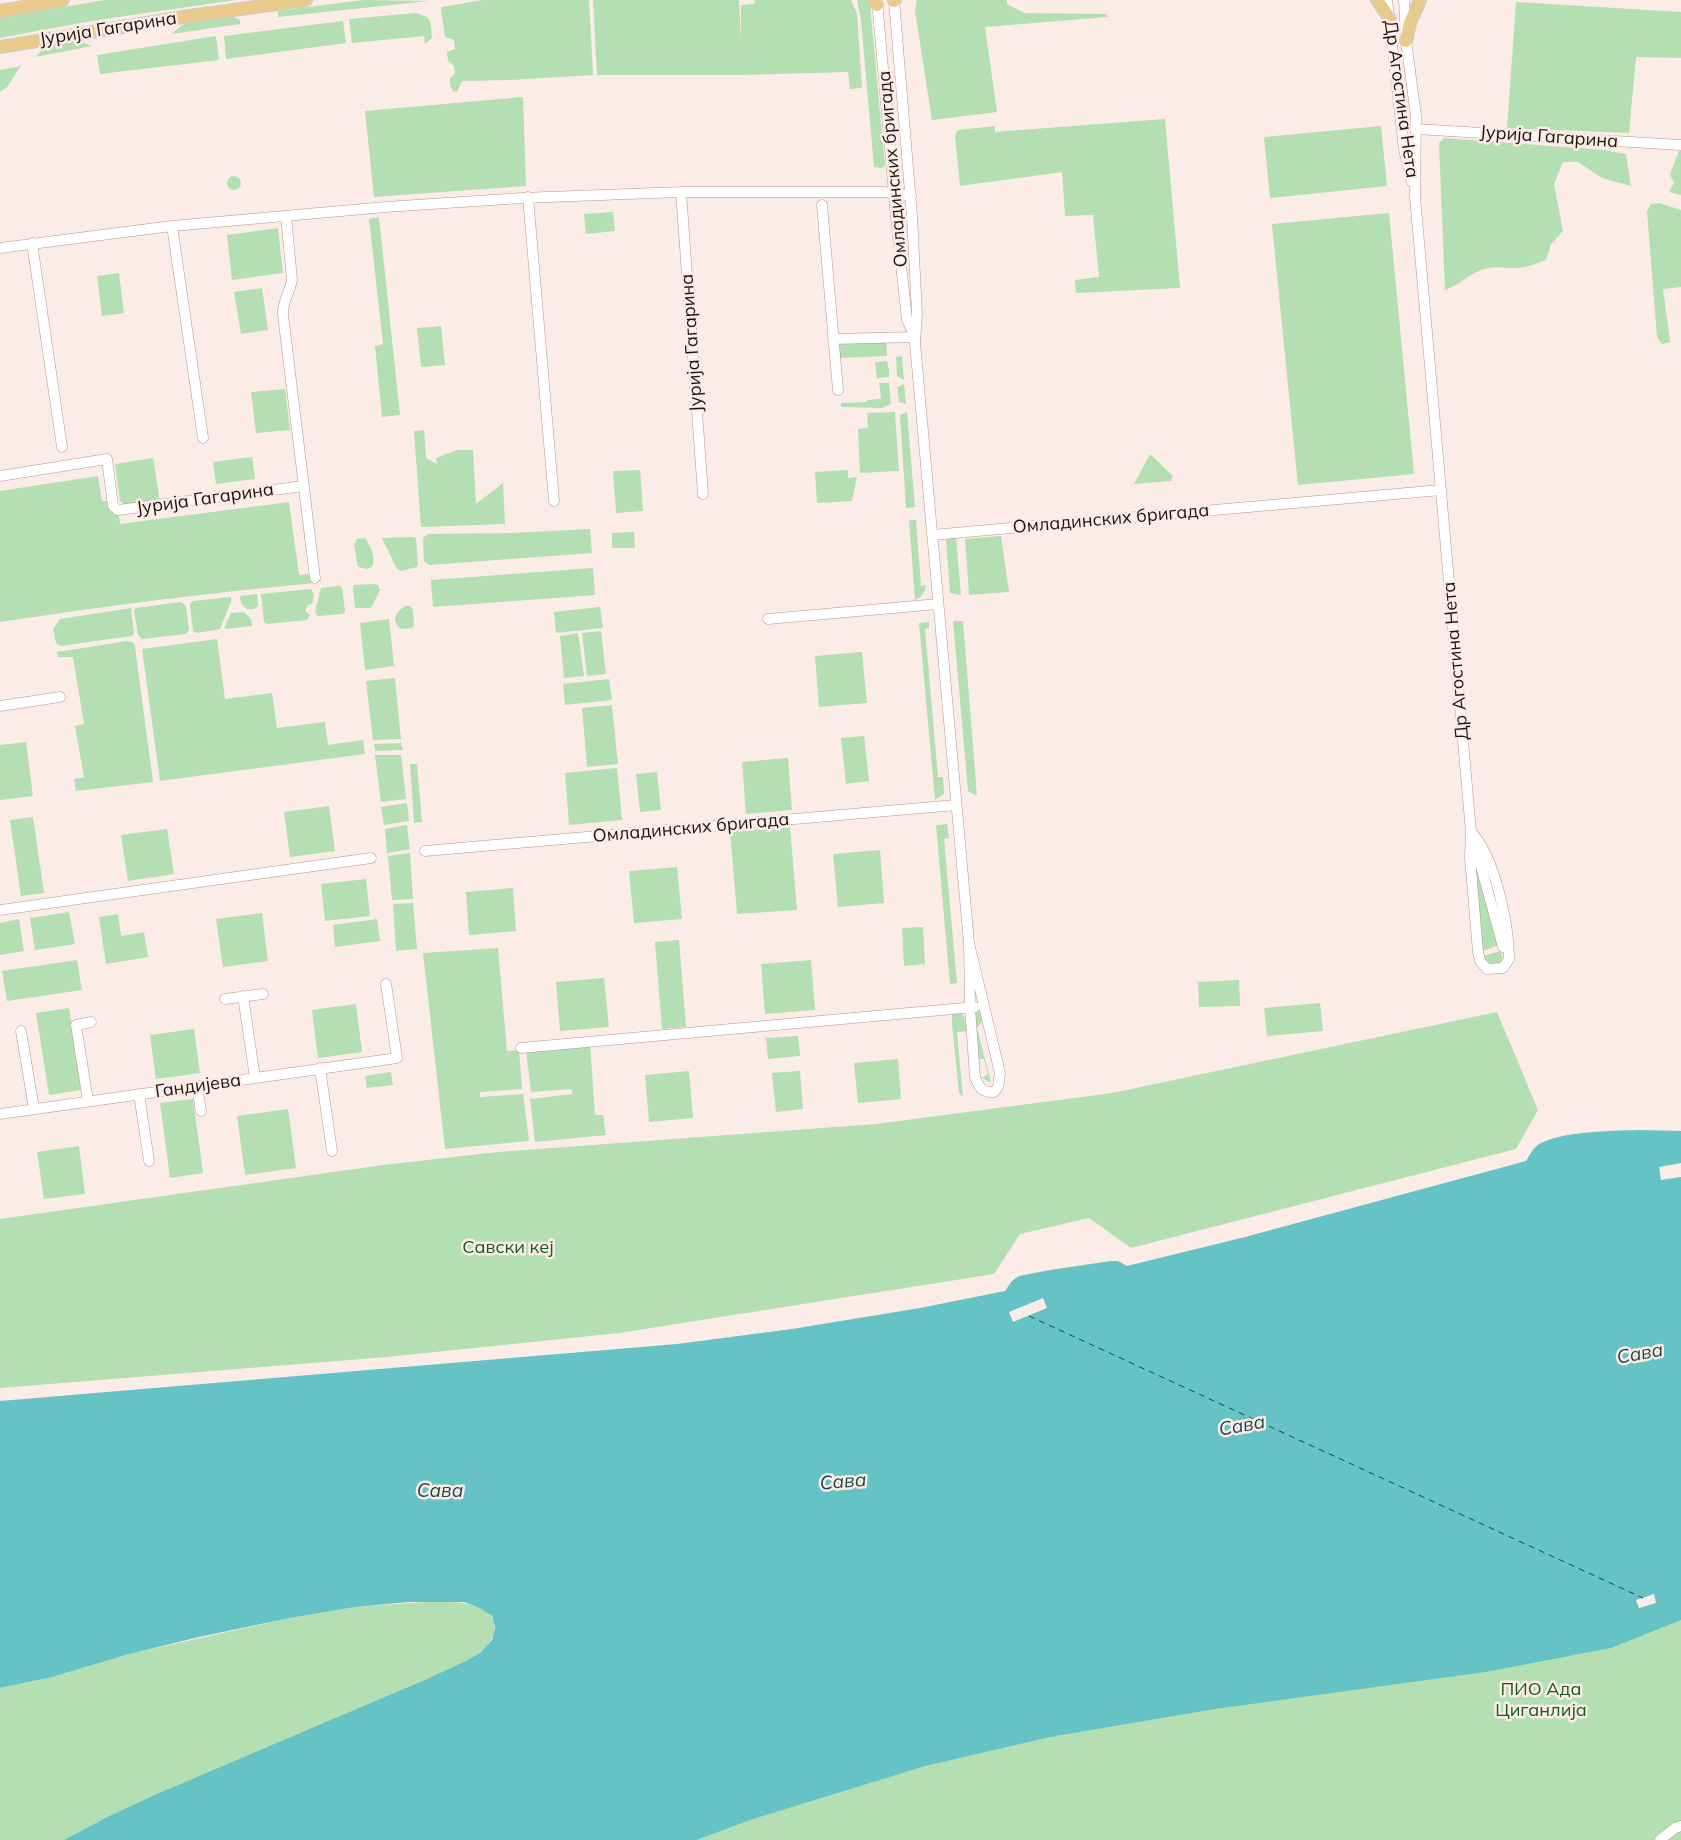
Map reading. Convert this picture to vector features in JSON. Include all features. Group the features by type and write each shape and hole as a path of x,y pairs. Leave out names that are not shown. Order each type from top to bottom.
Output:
{"main road":[{"name":"Јурија Гагарина","path":"0,11 63,0"},
{"name":"Јурија Гагарина","path":"0,46 172,18 306,0"},
{"path":"1377,0 1390,19"},
{"path":"1406,41 1410,23 1420,0"}],"street":[{"name":"Омладинских бригада","path":"894,0 911,196 917,314 915,337 969,942 970,1007 975,1077 979,1088 984,1091 994,1092 1001,1080 1000,1073 969,942"},
{"name":"Др Агостина Нета","path":"1387,0 1404,149 1415,198"},
{"name":"Др Агостина Нета","path":"1404,0 1406,41 1415,104 1415,198 1471,832 1470,858 1480,961 1487,969 1497,970 1503,968 1509,959 1504,952 1471,832"},
{"name":"Омладинских бригада","path":"876,2 893,193 907,320 915,337"},
{"name":"Јурија Гагарина","path":"1416,129 1681,145"},
{"path":"0,248 172,226 528,197 681,192 893,193 911,196"},
{"name":"Јурија Гагарина","path":"681,192 704,494"},
{"path":"528,197 554,502"},
{"path":"822,205 838,390"},
{"path":"286,216 292,280 290,290 284,302 283,315 315,578"},
{"path":"172,226 203,438"},
{"path":"32,243 62,447"},
{"path":"834,339 915,337"},
{"name":"Јурија Гагарина","path":"0,476 107,459 113,506 118,510 304,486"},
{"name":"Омладинских бригада","path":"932,535 1441,490"},
{"path":"768,619 938,604"},
{"path":"0,706 60,697"},
{"name":"Омладинских бригада","path":"425,851 956,805"},
{"path":"0,910 371,858"},
{"name":"Гандијева","path":"0,1114 397,1058 386,984"},
{"path":"225,999 263,994"},
{"path":"244,996 256,1078"},
{"path":"521,1048 984,1006"},
{"path":"88,1101 76,1025 91,1022"},
{"path":"21,1031 34,1109"},
{"path":"320,1068 332,1151"},
{"path":"197,1086 201,1110"},
{"path":"139,1094 149,1161"},
{"path":"1660,1840 1675,1828 1681,1826"}],"green space":[{"path":"104,0 236,0 91,21 0,38 0,18"},
{"path":"362,0 429,1 278,17 278,11"},
{"path":"482,0 589,0 593,75 462,81 457,92 453,91 450,85 450,78 455,74 454,66 448,61 447,52 455,49 454,40 445,37 441,10 442,7"},
{"path":"593,0 739,0 741,40 741,5 754,4 755,0 851,0 857,14 862,88 850,89 848,72 742,75 597,75"},
{"path":"857,0 868,0 870,5 885,166 881,168 874,167 861,20"},
{"path":"917,0 1007,0 1007,4 1024,13 1105,14 1108,17 985,27 997,112 932,120 915,11"},
{"path":"1516,2 1681,12 1681,58 1636,57 1629,133 1507,128"},
{"path":"415,13 428,18 431,24 432,38 425,44 424,36 352,43 349,19"},
{"path":"227,16 240,20 240,24 171,34 186,22"},
{"path":"343,21 346,43 226,59 224,36"},
{"path":"216,36 219,60 100,74 97,55"},
{"path":"76,40 92,46 35,57 46,46"},
{"path":"21,66 7,87 0,92 0,70"},
{"path":"523,97 526,186 374,197 365,111"},
{"path":"1165,119 1180,288 1076,293 1075,280 1099,277 1093,215 1065,216 1062,172 960,186 955,135 958,130 995,126 995,132"},
{"path":"1381,126 1387,186 1270,198 1264,137"},
{"path":"1444,138 1605,150 1626,154 1631,186 1602,178 1578,162 1563,162 1554,184 1563,231 1551,244 1546,260 1520,268 1493,267 1484,269 1445,290 1439,143"},
{"path":"1679,151 1681,151 1681,195 1669,192 1674,183 1670,174"},
{"path":"231,176 237,176 241,183 237,190 231,190 227,186 227,180"},
{"path":"1659,203 1681,210 1681,287 1663,289 1670,342 1662,344 1657,337 1647,211 1651,204"},
{"path":"613,212 615,231 586,234 584,214"},
{"path":"1389,213 1414,474 1298,485 1272,224"},
{"path":"379,217 400,415 382,417 375,346 383,344 369,219"},
{"path":"278,228 283,273 232,280 227,235"},
{"path":"119,273 124,313 102,316 97,276"},
{"path":"262,288 268,330 241,334 234,292"},
{"path":"441,326 445,365 421,367 417,328"},
{"path":"886,340 887,356 838,358 837,342"},
{"path":"902,356 904,380 897,376 896,357"},
{"path":"887,361 889,377 877,378 875,362"},
{"path":"879,383 889,383 891,404 882,408 841,407 841,403 867,402 867,400 881,399"},
{"path":"904,384 906,404 899,402 897,387"},
{"path":"285,389 290,430 256,433 251,392"},
{"path":"895,412 899,471 860,473 858,429 868,428 867,413"},
{"path":"907,412 915,507 906,508 900,415"},
{"path":"424,430 426,458 437,464 436,458 457,450 473,450 476,504 503,483 505,524 421,527 414,431"},
{"path":"1150,454 1173,476 1171,481 1134,484"},
{"path":"252,457 255,479 216,484 213,462"},
{"path":"153,458 160,502 125,505 120,501 115,464"},
{"path":"640,470 643,511 616,513 613,471"},
{"path":"848,470 848,478 857,477 852,501 817,503 815,472"},
{"path":"98,476 102,501 111,501 116,514 119,516 120,524 289,502 299,575 309,574 311,581 314,581 314,583 157,600 0,622 0,491"},
{"path":"909,520 916,520 921,586 926,585 923,594 915,600"},
{"path":"590,529 592,553 429,565 424,561 423,538 428,534 511,533"},
{"path":"634,532 635,548 612,548 612,533"},
{"path":"1001,536 1009,592 969,595 965,539"},
{"path":"956,537 961,595 950,593 946,540"},
{"path":"365,538 373,556 372,567 367,569 358,567 354,545 357,539"},
{"path":"382,538 416,538 417,567 401,571 397,569"},
{"path":"593,568 595,595 433,607 431,580"},
{"path":"354,585 378,585 380,590 371,608 355,608"},
{"path":"342,587 345,612 342,614 318,616 315,612 321,588"},
{"path":"311,589 314,594 312,604 308,605 305,611 310,615 307,620 267,624 264,622 261,594"},
{"path":"257,594 258,606 254,609 247,609 241,603 240,596"},
{"path":"231,597 231,602 220,629 197,633 193,631 190,605 192,601"},
{"path":"181,602 186,606 189,630 186,634 142,639 138,635 134,611 136,608"},
{"path":"405,606 410,606 413,610 414,625 412,628 401,629 395,620 399,611"},
{"path":"600,607 603,628 556,633 554,612"},
{"path":"131,608 134,633 132,636 60,646 56,643 53,629 60,619"},
{"path":"244,612 251,619 252,626 224,629 231,613"},
{"path":"389,619 394,666 365,670 360,623"},
{"path":"953,621 963,621 977,796 968,791"},
{"path":"929,622 929,628 925,629 938,777 943,777 944,794 935,800 919,623"},
{"path":"601,631 606,674 587,676 582,633"},
{"path":"578,633 584,676 564,678 560,636"},
{"path":"217,639 225,699 272,693 277,728 325,722 328,745 363,740 365,754 160,781 142,649"},
{"path":"128,641 134,643 135,647 153,782 76,791 74,779 84,777 75,726 84,724 73,657 58,657 57,652"},
{"path":"862,652 867,703 819,707 815,656"},
{"path":"395,678 401,739 373,740 366,681"},
{"path":"609,679 612,700 565,705 563,684"},
{"path":"612,705 618,764 587,767 582,708"},
{"path":"864,736 869,781 846,784 841,738"},
{"path":"26,742 33,796 0,800 0,745"},
{"path":"401,743 403,750 375,751 374,744"},
{"path":"375,755 401,755 406,799 381,802"},
{"path":"788,758 792,810 746,814 742,762"},
{"path":"410,764 417,764 422,822 414,823"},
{"path":"617,768 622,820 569,825 565,773"},
{"path":"657,772 661,810 640,812 636,774"},
{"path":"407,803 409,821 384,825 381,807"},
{"path":"329,806 335,851 290,857 284,812"},
{"path":"33,817 44,893 21,896 10,820"},
{"path":"947,824 949,838 944,839 957,983 950,984 936,825"},
{"path":"407,825 410,849 387,853 385,829"},
{"path":"790,827 797,910 737,914 730,831"},
{"path":"167,829 174,874 128,881 121,835"},
{"path":"880,850 884,903 838,907 833,854"},
{"path":"1473,852 1499,945 1482,951"},
{"path":"410,853 413,899 392,900 388,856"},
{"path":"677,867 682,919 634,923 629,871"},
{"path":"366,879 370,916 325,921 321,884"},
{"path":"513,888 516,931 469,935 466,892"},
{"path":"413,903 417,949 396,951 393,904"},
{"path":"69,912 75,944 35,950 30,918"},
{"path":"262,913 268,961 223,967 216,919"},
{"path":"118,914 121,936 144,932 148,957 106,964 99,917"},
{"path":"19,919 24,951 0,955 0,923"},
{"path":"377,919 380,941 335,947 333,925"},
{"path":"923,927 925,964 904,966 902,928"},
{"path":"679,940 686,1027 662,1029 655,942"},
{"path":"498,948 507,1051 519,1050 522,1089 480,1092 480,1097 523,1094 529,1141 445,1149 423,953"},
{"path":"1501,951 1503,961 1500,965 1487,964 1483,956"},
{"path":"77,960 82,990 7,1001 2,971"},
{"path":"811,960 815,1010 765,1014 761,964"},
{"path":"604,978 609,1027 560,1031 556,982"},
{"path":"1239,980 1240,1006 1199,1007 1198,982"},
{"path":"1320,1003 1323,1031 1267,1036 1264,1008"},
{"path":"356,1004 362,1052 318,1058 312,1010"},
{"path":"69,1008 81,1090 49,1095 36,1013"},
{"path":"975,1009 979,1009 983,1020 977,1028 991,1082 982,1078 988,1074 984,1059 979,1059"},
{"path":"960,1012 964,1017 967,1031 957,1032 963,1097 959,1093 952,1024 952,1013"},
{"name":"Савски кеј","path":"1497,1012 1538,1110 1516,1149 1131,1248 1089,1218 1020,1234 994,1274 619,1333 387,1357 0,1388 0,1219 383,1165 498,1152 876,1124 1112,1093"},
{"path":"194,1029 200,1073 156,1079 150,1035"},
{"path":"798,1036 800,1056 768,1059 766,1038"},
{"path":"590,1044 595,1115 603,1115 606,1135 535,1142 530,1099 573,1094 571,1089 531,1092 526,1049"},
{"path":"898,1059 901,1099 858,1103 854,1063"},
{"path":"689,1071 693,1118 649,1122 645,1075"},
{"path":"800,1071 803,1109 776,1112 772,1073"},
{"path":"391,1072 393,1085 367,1088 365,1076"},
{"path":"193,1099 203,1173 170,1178 160,1103"},
{"path":"288,1109 296,1168 245,1175 237,1116"},
{"path":"79,1146 85,1194 44,1199 37,1152"},
{"name":"ПИО Ада Циганлија","path":"1681,1522 1681,1840 522,1840"},
{"path":"439,1601 465,1603 483,1609 490,1614 494,1621 494,1630 492,1637 483,1650 468,1660 441,1673 107,1817 64,1840 0,1840 0,1688 52,1677 133,1653 290,1618 355,1607"}],"water":[{"name":"Сава","path":"1681,1131 1681,1620 1611,1648 1485,1672 1215,1709 1050,1737 925,1766 753,1819 696,1840 64,1840 107,1817 157,1794 466,1661 481,1652 492,1640 495,1627 492,1616 480,1608 464,1602 409,1602 355,1607 290,1618 199,1637 133,1653 52,1677 0,1688 0,1401 677,1344 792,1329 920,1308 1005,1291 1012,1281 1019,1276 1111,1261 1118,1261 1127,1266 1245,1237 1526,1161 1539,1144 1563,1136 1589,1132"}],"pier":[{"path":"1681,1163 1681,1177 1661,1180 1659,1167"},
{"path":"1043,1298 1047,1308 1013,1322 1009,1312"},
{"path":"1654,1594 1656,1603 1639,1608 1636,1600"}],"ferry route":[{"path":"1029,1316 1643,1598"}]}
